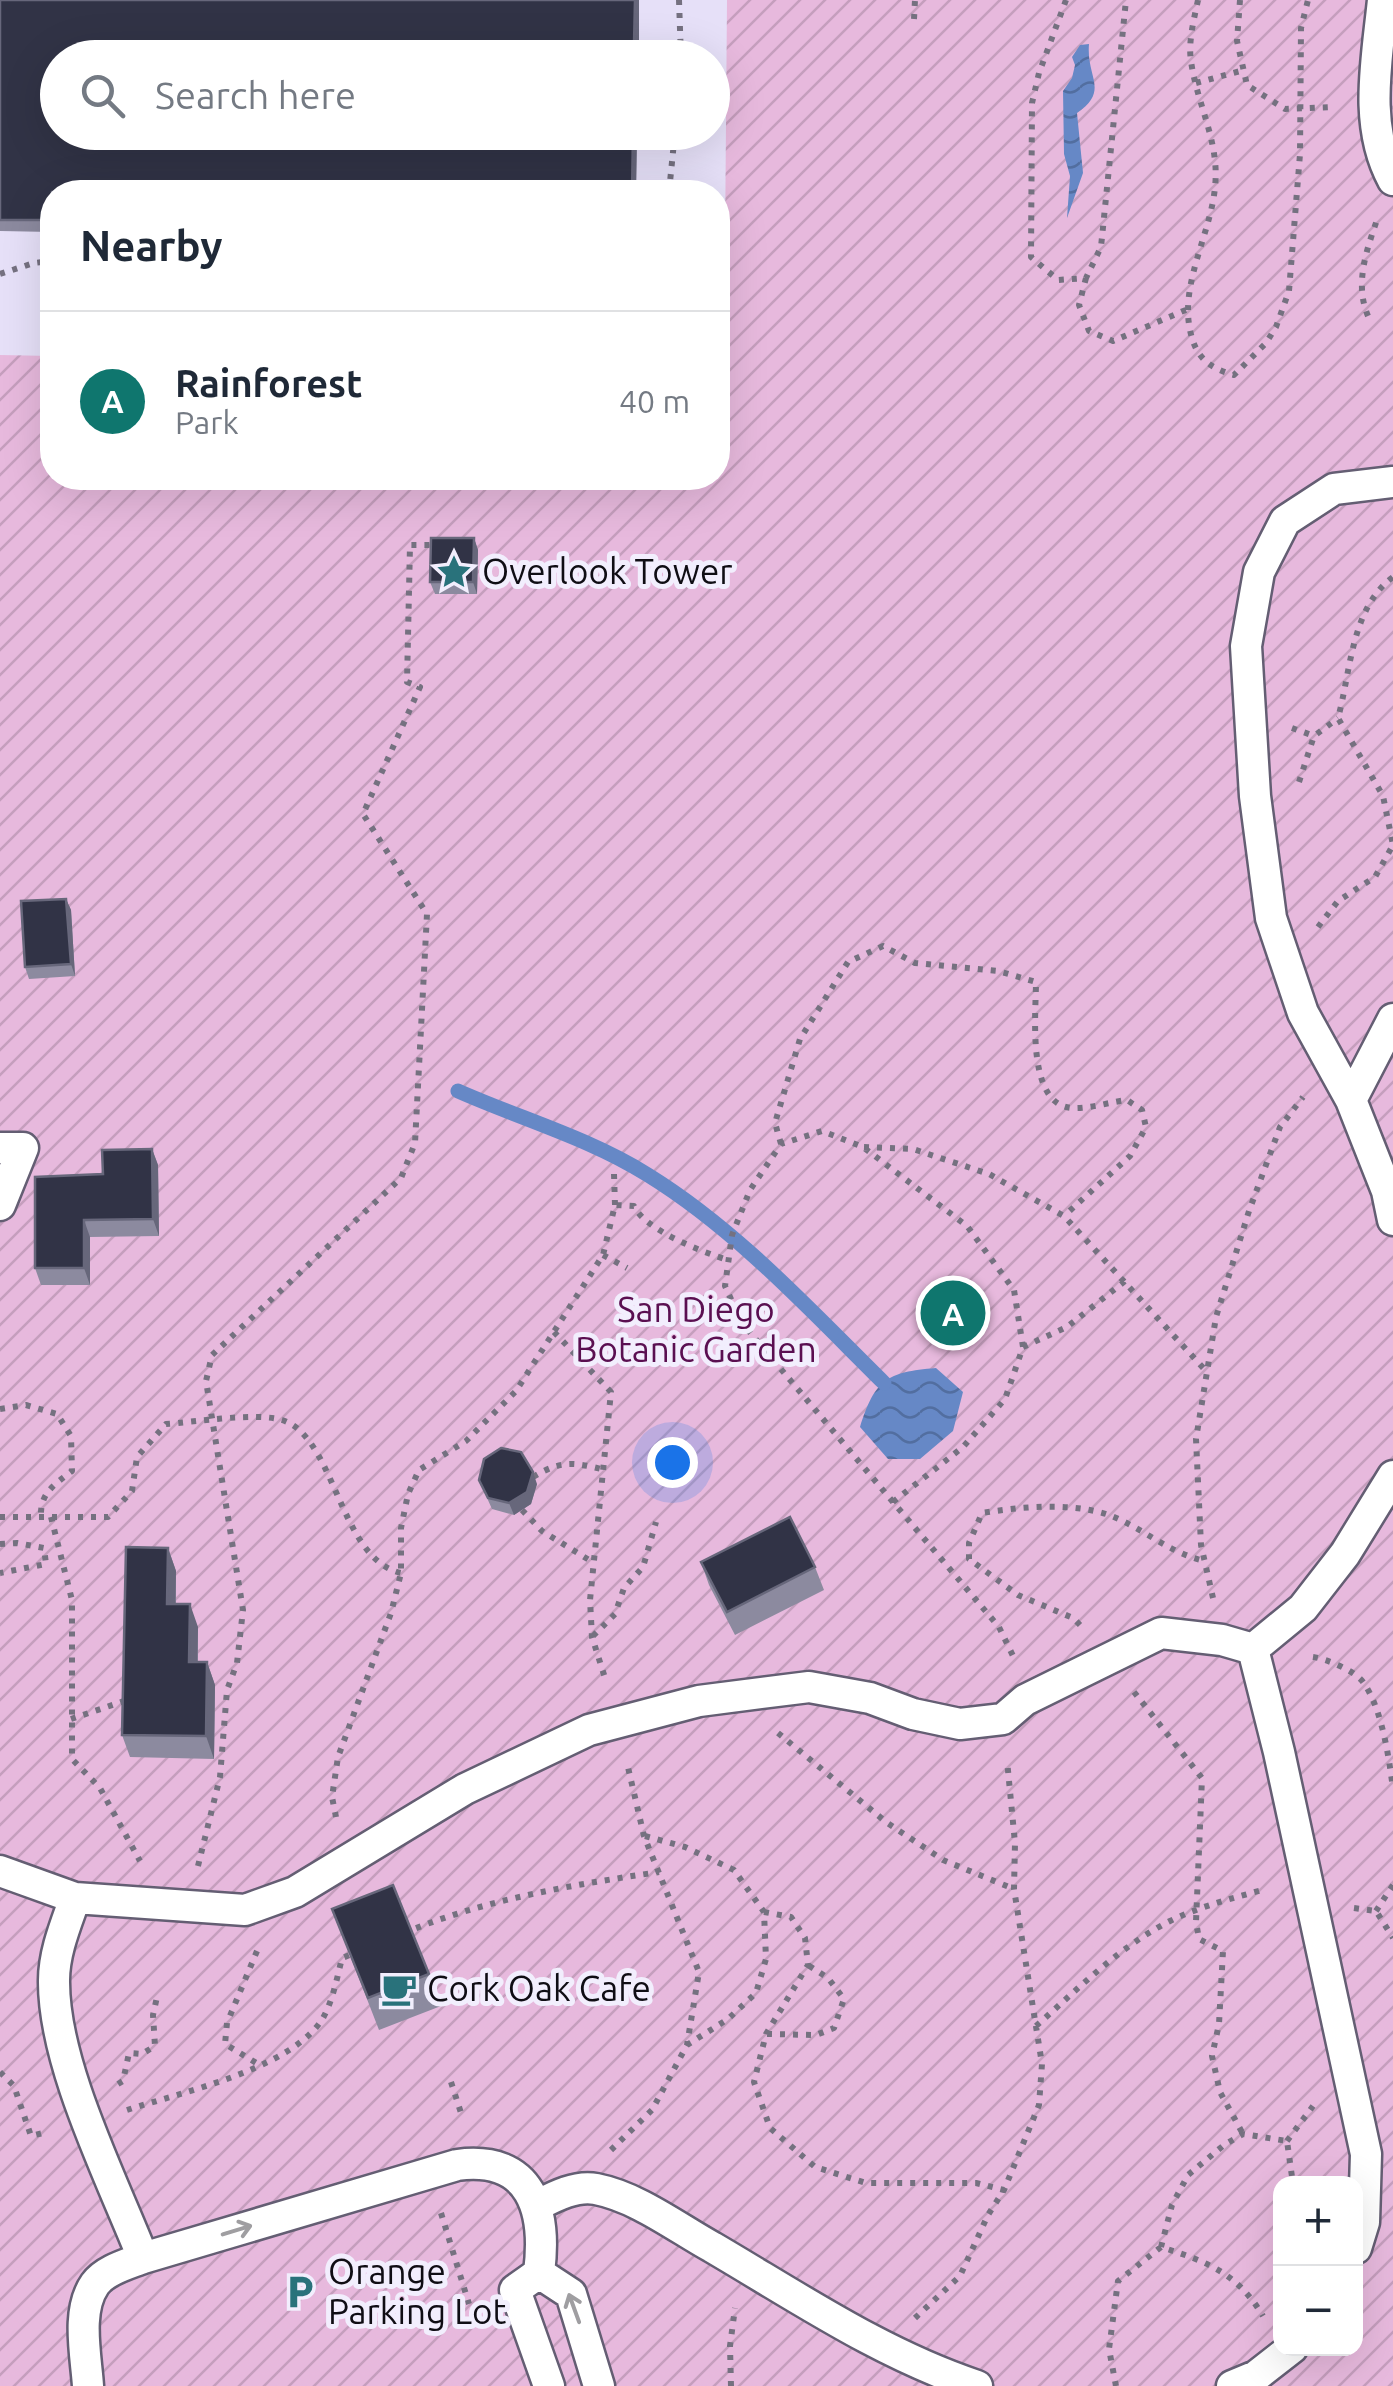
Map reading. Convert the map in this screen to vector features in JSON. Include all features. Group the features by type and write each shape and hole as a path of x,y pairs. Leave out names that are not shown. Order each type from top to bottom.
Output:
{"lane":[{"path":"1383,0 1373,104 1382,160 1392,179"},
{"path":"1393,482 1334,489 1285,521 1258,572 1246,646 1255,796 1271,918 1303,1013 1351,1100 1387,1192 1393,1220"},
{"path":"1351,1100 1393,1019"},
{"path":"0,1148 23,1148 0,1205"},
{"path":"1253,1649 1302,1608 1345,1554 1393,1476"},
{"path":"0,1872 75,1898 245,1910 295,1892 465,1789 590,1730 699,1701 809,1687 870,1698 912,1714 960,1724 1014,1710 1162,1633 1222,1640 1253,1649"},
{"path":"1253,1649 1366,2154 1363,2225"},
{"path":"75,1898 62,1936 54,1979 68,2070 143,2258"},
{"path":"88,2386 86,2304 96,2282 114,2270 428,2173 483,2162 513,2174 538,2205 543,2240 527,2282 549,2386"},
{"path":"538,2205 560,2193 592,2188 634,2204 835,2323 944,2375 977,2386"},
{"path":"527,2282 571,2294 599,2386"},
{"path":"1232,2386 1256,2376 1273,2350"}],"path":[{"path":"679,0 680,40"},
{"path":"914,19 915,0"},
{"path":"1066,0 1038,72 1032,103 1031,257 1058,280 1086,278"},
{"path":"1126,0 1101,247 1086,278 1079,305 1089,331 1113,341 1189,308"},
{"path":"1198,0 1190,57 1215,144 1215,190 1189,297 1189,326 1197,354 1213,370 1234,375 1266,343 1289,290 1301,28 1308,0"},
{"path":"1240,0 1237,41 1247,85 1285,108 1373,104"},
{"path":"1196,83 1244,70"},
{"path":"670,180 673,150"},
{"path":"1368,316 1360,298 1365,254 1392,179"},
{"path":"0,274 40,262"},
{"path":"192,1907 200,1852 220,1777 227,1690 238,1662 243,1610 206,1380 212,1355 401,1178 415,1143 427,914 363,814 420,687 407,682 410,546 448,545"},
{"path":"1288,969 1338,901 1375,877 1393,844 1383,796 1338,718 1358,628 1378,588 1393,577"},
{"path":"780,1144 775,1123 800,1039 848,962 883,946 915,964 998,971 1036,982 1032,1018 1039,1080 1054,1101 1070,1108 1127,1100 1142,1110 1146,1126 1130,1156 1064,1216"},
{"path":"1222,1640 1201,1544 1196,1439 1216,1316 1280,1128 1332,1060"},
{"path":"884,2347 960,2276 1004,2190 1038,2105 1042,2064 1014,1889 1014,1710 1022,1678 999,1628 742,1323 725,1286 732,1235 750,1190 780,1144 822,1131 862,1147 967,1226 1014,1290 1024,1347 1005,1398 963,1447 893,1502"},
{"path":"862,1147 914,1149 989,1174 1064,1216 1207,1372"},
{"path":"354,1855 340,1838 332,1797 338,1757 377,1656 401,1573 401,1528 408,1494 419,1470 466,1441 516,1392 603,1255 615,1205 614,1174"},
{"path":"615,1205 634,1206 650,1225 709,1254 728,1258"},
{"path":"603,1255 627,1268"},
{"path":"1024,1347 1067,1328 1125,1280"},
{"path":"554,1332 611,1392 590,1600 592,1637 600,1670 627,1720 627,1764 644,1836 699,1972 686,2046 652,2110 614,2149 598,2156"},
{"path":"0,1410 26,1405 57,1414 70,1436 72,1471 40,1501 41,1516"},
{"path":"0,1517 108,1516 132,1492 136,1457 166,1424 283,1420 310,1441 356,1534 374,1557 401,1573"},
{"path":"533,1477 554,1464 605,1470"},
{"path":"522,1510 542,1531 594,1564"},
{"path":"51,1516 72,1600 72,1759 100,1788 161,1906"},
{"path":"592,1637 615,1614 624,1588 642,1567 656,1522"},
{"path":"0,1544 44,1548 46,1564 0,1573"},
{"path":"1253,1649 1322,1658 1362,1680 1381,1725 1393,1790"},
{"path":"71,1719 131,1698"},
{"path":"728,1698 778,1733 886,1822 943,1860 1014,1889"},
{"path":"644,1836 685,1847 734,1870 764,1912 766,1959 756,1993 728,2019 686,2046"},
{"path":"394,1937 450,1914 552,1888 659,1872"},
{"path":"1036,2026 1115,1957 1167,1923 1197,1910 1306,1880"},
{"path":"1376,1911 1393,1885"},
{"path":"259,2064 225,2044 227,2023 256,1956 261,1905"},
{"path":"1197,1910 1200,1939 1223,1951 1219,2024 1212,2056 1220,2092 1244,2134"},
{"path":"764,1912 791,1916 805,1938 808,1965 766,2034 754,2082 770,2128 815,2167 866,2183 976,2183 1004,2190"},
{"path":"86,2114 281,2055 311,2034 324,2016 342,1958 365,1949"},
{"path":"766,2034 816,2034 834,2028 844,1998 828,1978 808,1965"},
{"path":"86,2114 123,2082 129,2052 142,2054 156,2046 153,2015 157,1997"},
{"path":"450,2082 462,2116"},
{"path":"1116,2386 1109,2349 1118,2280 1162,2247 1172,2205 1188,2175 1224,2144 1244,2134 1288,2141 1292,2176"},
{"path":"428,2173 469,2304"},
{"path":"1162,2247 1208,2262 1247,2290 1273,2325"},
{"path":"732,2386 730,2346 736,2298 752,2271"}],"green space":[{"name":"San Diego Botanic Garden","path":"727,0 1393,0 1393,2386 0,2386 0,355 40,356 40,490 730,490"}],"water":[{"path":"1089,44 1095,90 1077,113 1083,173 1067,218 1070,176 1064,154 1063,91 1072,78 1072,57 1080,45"},
{"path":"936,1368 963,1392 953,1431 920,1459 888,1459 860,1427 871,1399 894,1376"}],"building":[{"path":"0,0 635,0 634,40 40,40 40,150 633,150 632,180 40,180 40,220 0,220"},
{"path":"431,538 474,538 473,582 430,582"},
{"path":"66,899 71,964 25,967 21,901"},
{"path":"152,1149 153,1219 84,1220 84,1268 35,1268 35,1177 103,1174 102,1150"},
{"path":"501,1448 521,1452 533,1472 527,1492 509,1503 488,1498 479,1480 484,1459"},
{"path":"790,1517 815,1567 727,1612 701,1562"},
{"path":"126,1547 168,1548 167,1604 190,1604 189,1662 207,1662 206,1736 122,1735"},
{"name":"Cork Oak Cafe","path":"393,1885 429,1974 368,1998 332,1909"}],"waterway":[{"path":"458,1091 602,1150 681,1197 772,1272 884,1383"}],"place":[{"name":"Overlook Tower","path":"454,572"},
{"name":"Rainforest","path":"953,1313"},
{"name":"Cork Oak Cafe","path":"399,1989"},
{"name":"Orange Parking Lot","path":"300,2292"}]}
